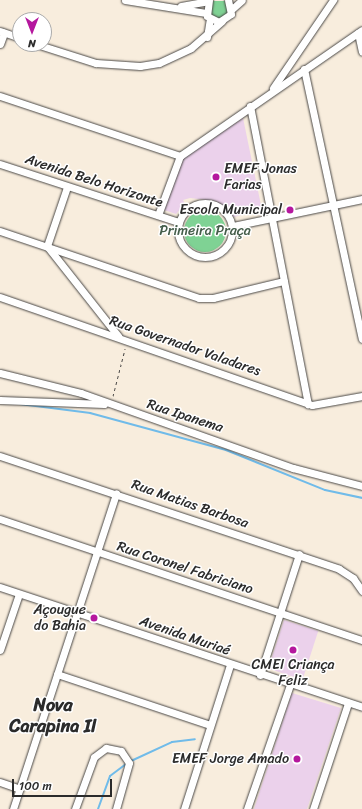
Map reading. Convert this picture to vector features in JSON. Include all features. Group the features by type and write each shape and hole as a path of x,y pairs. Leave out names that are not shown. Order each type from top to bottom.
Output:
{"street":[{"path":"125,0 178,7 222,21"},
{"path":"178,7 209,0 207,37"},
{"path":"228,0 232,9"},
{"path":"52,49 96,63 140,66 175,57 207,37 242,0"},
{"path":"271,90 333,0"},
{"path":"0,44 2,32 12,35"},
{"path":"158,215 180,156 271,90 360,32 362,52"},
{"path":"304,69 332,206 362,339"},
{"path":"0,96 180,156"},
{"path":"250,106 308,404"},
{"name":"Avenida Belo Horizonte","path":"0,164 67,187 179,222"},
{"path":"46,246 67,187"},
{"path":"233,226 362,199"},
{"path":"212,204 226,212 233,226 228,246 217,255 203,257 190,253 181,242 179,222 196,205 212,204"},
{"path":"0,231 199,298 213,298 284,282"},
{"path":"46,246 119,337"},
{"name":"Rua Governador Valadares","path":"0,297 119,337 308,404 362,396"},
{"name":"Rua Ipanema","path":"0,373 56,386 300,470 362,486"},
{"path":"0,400 110,404"},
{"name":"Rua Matias Barbosa","path":"0,456 299,554 348,574 362,591"},
{"path":"13,809 116,493"},
{"name":"Rua Coronel Fabriciano","path":"0,519 97,553 362,640"},
{"path":"260,675 299,554"},
{"name":"Avenida Muriaé","path":"0,587 290,685 362,707"},
{"path":"0,650 19,594"},
{"path":"184,809 230,665"},
{"path":"57,674 210,725"},
{"path":"247,809 290,685"},
{"path":"313,809 348,703"},
{"path":"75,809 94,758 100,751 113,749 121,751 128,763 116,809"},
{"path":"0,782 20,789"}],"path":[{"path":"110,404 127,340"}],"shaded area":[{"name":"EMEF Jonas Farias","path":"243,118 262,210 234,217 215,201 190,198 183,200 185,204 176,214 164,210 184,157"},
{"name":"CMEI Criança Feliz","path":"284,620 318,631 302,680 268,669"},
{"name":"EMEF Jorge Amado","path":"292,693 341,708 307,809 254,809"}],"green space":[{"path":"212,1 225,1 228,14 221,19 210,16"},
{"name":"Primeira Praça","path":"205,210 220,216 226,231 220,246 205,252 190,246 184,231 190,216"}],"waterway":[{"path":"20,404 90,413 226,450 325,490 362,498"},
{"path":"131,761 172,742 195,739"},
{"path":"98,809 110,776 126,764"}],"place":[{"name":"EMEF Jonas Farias","path":"216,177"},
{"name":"Escola Municipal","path":"290,210"},
{"name":"Açougue do Bahia","path":"94,618"},
{"name":"CMEI Criança Feliz","path":"293,650"},
{"name":"EMEF Jorge Amado","path":"297,759"}],"district":[{"name":"Nova Carapina II","path":"53,716"}]}
